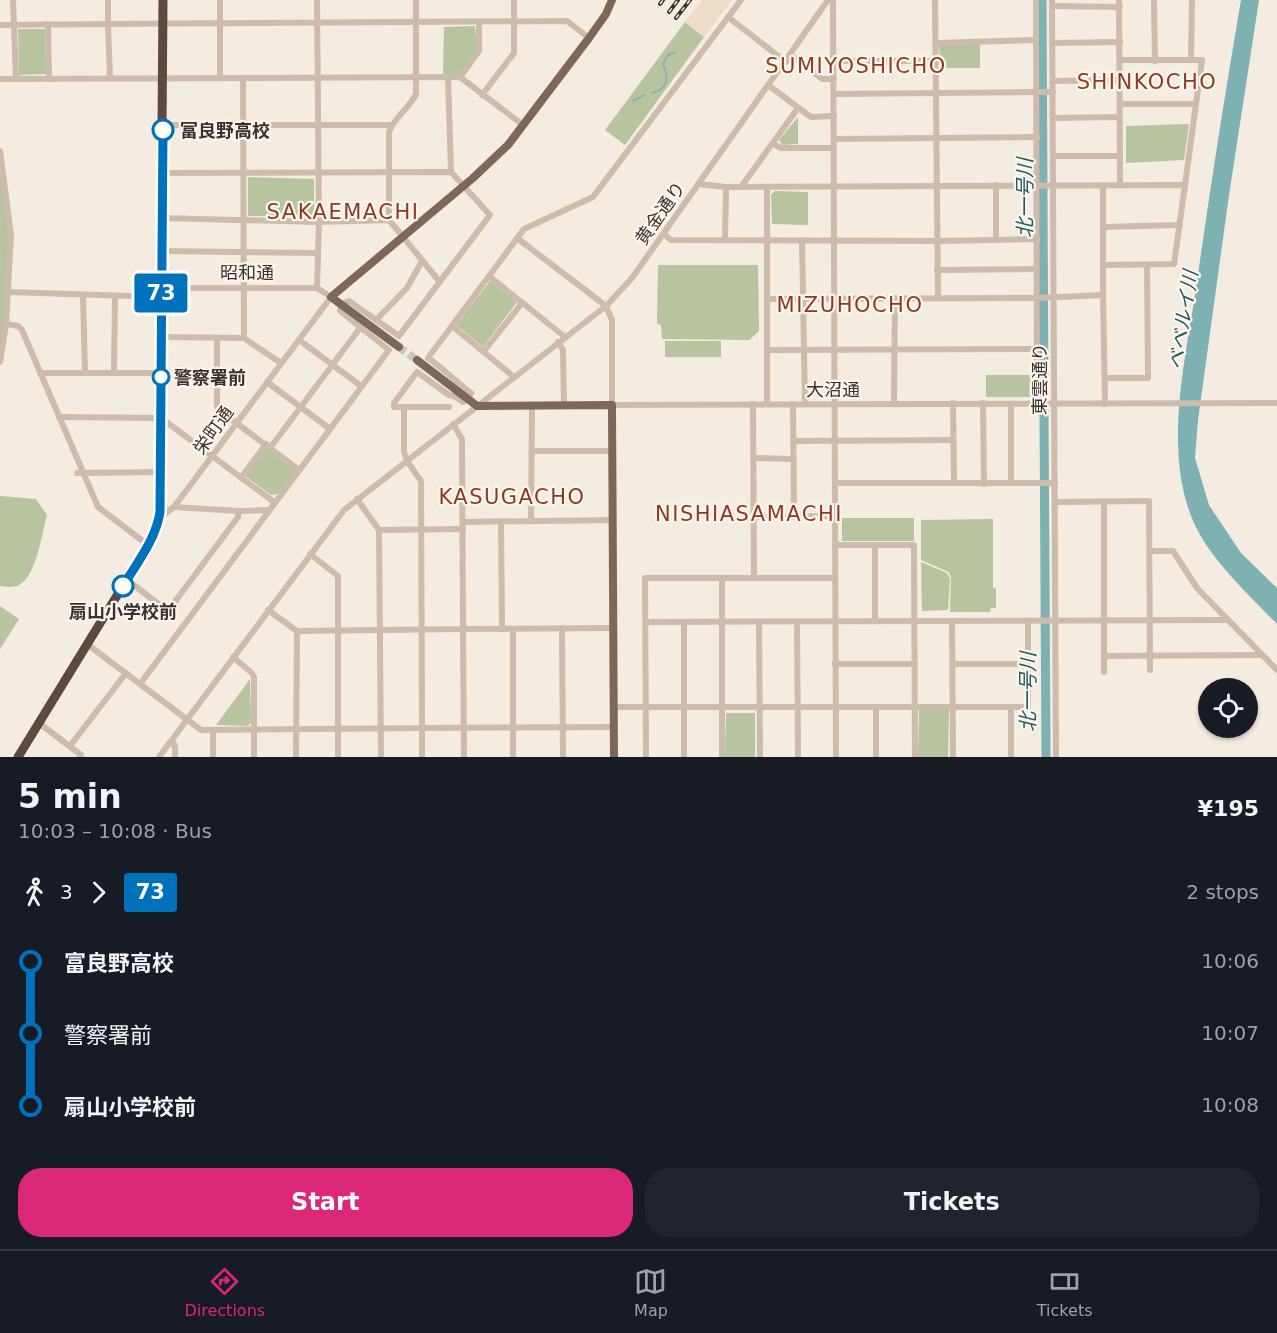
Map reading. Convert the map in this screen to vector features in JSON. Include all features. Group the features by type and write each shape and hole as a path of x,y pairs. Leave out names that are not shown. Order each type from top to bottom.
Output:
{"highway":[{"path":"18,757 127,580 148,544 159,519 163,0"}],"main road":[{"path":"399,346 331,297 494,160 589,38 606,14 612,0"},
{"path":"417,360 477,406 612,405 614,757"}],"street":[{"path":"13,0 16,79"},
{"path":"108,0 110,78"},
{"path":"220,0 220,78"},
{"path":"317,0 318,288 331,297"},
{"path":"416,0 416,94 391,125 389,132 389,220 440,282"},
{"path":"482,94 514,53 514,0"},
{"path":"449,407 404,408 394,407 394,403 417,372 448,395 463,402 468,399 471,393 428,358 524,229 593,197 741,0"},
{"name":"黄金通り","path":"159,757 344,510 606,306 632,278 828,0"},
{"path":"833,0 836,757"},
{"path":"935,0 938,298"},
{"path":"1036,0 1036,39 1044,92 1037,137 1045,185 1037,239 1045,297 1037,349 1037,404"},
{"path":"1154,0 1155,61"},
{"path":"1191,60 1192,0"},
{"path":"1053,3 1120,3 1120,185"},
{"name":"東雲通り","path":"1053,3 1053,81 1044,92 1054,118 1054,156 1045,185 1045,297 1054,404 1056,483 1049,621 1056,757"},
{"path":"728,17 786,62"},
{"path":"0,25 567,21 589,38"},
{"path":"460,77 479,51 479,22"},
{"path":"48,24 49,79"},
{"path":"936,43 1036,39"},
{"path":"1054,43 1120,42"},
{"path":"791,55 822,79 834,79"},
{"path":"1104,265 1174,264 1202,60 1120,60"},
{"path":"834,61 936,61"},
{"path":"140,684 389,350 340,311 341,304 349,301 399,336 490,215 451,172 448,77"},
{"path":"0,79 460,77 523,125"},
{"path":"243,78 244,338"},
{"path":"1053,81 1120,80"},
{"path":"768,85 811,117 834,116"},
{"path":"835,94 1044,92"},
{"path":"1120,104 1196,104"},
{"path":"741,186 798,108"},
{"path":"1054,118 1120,117"},
{"path":"163,125 391,125"},
{"path":"834,139 1037,137"},
{"path":"773,144 781,148 834,148"},
{"path":"0,151 11,235 6,324 0,362"},
{"path":"1054,156 1120,156"},
{"path":"163,173 451,172"},
{"path":"698,184 726,187 1185,186"},
{"path":"996,185 996,240"},
{"path":"1103,185 1105,404"},
{"path":"725,240 726,187"},
{"path":"767,187 767,404"},
{"path":"161,218 319,222 389,220"},
{"path":"1103,226 1180,225"},
{"path":"664,234 671,240 1037,239"},
{"path":"518,238 606,306 612,320 612,405"},
{"path":"802,240 801,299 805,404"},
{"path":"161,252 318,253"},
{"path":"376,320 407,288 422,261"},
{"path":"1105,378 1148,378 1147,265"},
{"path":"937,270 1035,269"},
{"path":"489,276 565,337"},
{"name":"昭和通","path":"8,292 115,296 243,287 318,288"},
{"path":"83,295 85,372"},
{"path":"767,299 1103,295"},
{"path":"114,373 115,296"},
{"name":"栄町通","path":"159,519 174,507 331,297"},
{"path":"894,403 895,298"},
{"path":"484,351 522,303"},
{"path":"6,324 18,326 22,330 59,417 79,472 98,507 148,544"},
{"path":"452,326 514,376"},
{"path":"241,478 301,407 360,328"},
{"path":"161,337 244,338 281,363"},
{"path":"217,338 217,406 219,410 299,470"},
{"path":"299,340 361,386"},
{"path":"558,342 563,350 564,405"},
{"path":"768,350 1037,349"},
{"path":"40,373 161,373"},
{"path":"267,382 330,429"},
{"path":"953,403 954,482"},
{"name":"大沼通","path":"612,405 1277,403"},
{"path":"753,404 754,578"},
{"path":"793,404 794,516"},
{"path":"983,404 984,484"},
{"path":"1011,404 1011,483"},
{"path":"531,521 532,405"},
{"path":"404,408 404,452 421,481 422,757"},
{"path":"59,417 161,418 274,502"},
{"path":"453,424 462,439 465,757"},
{"path":"793,441 953,440"},
{"path":"532,451 613,451"},
{"path":"754,458 793,459"},
{"path":"79,472 160,472"},
{"path":"835,483 1056,483"},
{"path":"357,499 379,530 381,757"},
{"path":"1104,501 1104,672"},
{"path":"1056,502 1149,501 1150,670"},
{"path":"174,507 239,511 268,510"},
{"path":"127,580 168,611 238,517 239,511"},
{"path":"753,516 836,516"},
{"path":"379,530 463,526 501,521 613,520"},
{"path":"501,521 502,629"},
{"path":"835,545 914,545 915,757"},
{"path":"875,545 875,621"},
{"path":"1150,551 1173,551 1197,588 1277,670"},
{"path":"310,554 338,576 338,757"},
{"path":"646,757 645,578 836,578"},
{"path":"722,578 722,757"},
{"path":"268,610 297,631 613,628"},
{"path":"646,622 1227,620"},
{"path":"952,621 953,757"},
{"path":"614,707 1028,707 1028,621"},
{"path":"684,622 684,757"},
{"path":"759,622 760,757"},
{"path":"797,622 798,757"},
{"path":"562,628 563,757"},
{"path":"513,629 513,757"},
{"path":"296,757 297,631"},
{"path":"87,644 201,730 614,728"},
{"path":"1104,656 1261,655"},
{"path":"233,657 254,677 254,757"},
{"path":"836,664 915,664"},
{"path":"952,664 1028,664"},
{"path":"70,746 126,673"},
{"path":"876,707 876,757"},
{"path":"1011,707 1011,757"},
{"path":"39,723 81,755 80,757"},
{"path":"213,730 213,757"},
{"path":"172,740 175,757"}],"green space":[{"path":"685,22 704,37 625,145 605,130"},
{"path":"475,26 477,50 460,74 443,74 444,27"},
{"path":"18,29 45,29 46,74 19,75"},
{"path":"939,44 980,44 980,68 940,68"},
{"path":"798,117 798,144 782,145 779,140"},
{"path":"1189,124 1184,160 1126,163 1126,126"},
{"path":"0,151 11,235 0,362"},
{"path":"248,177 314,179 314,217 248,216"},
{"path":"775,191 808,192 808,225 772,224 771,195"},
{"path":"658,265 758,265 759,331 749,340 662,339 661,325 657,324"},
{"path":"490,281 517,302 483,347 456,325"},
{"path":"665,341 721,341 721,357 665,357"},
{"path":"986,375 1034,375 1034,397 986,397"},
{"path":"266,448 296,471 278,494 271,495 245,476"},
{"path":"0,496 36,499 47,515 30,573 25,580 14,587 0,586"},
{"path":"842,518 914,518 914,541 842,541"},
{"path":"993,519 993,588 996,588 996,608 991,608 990,612 950,612 951,578 949,572 921,560 921,520"},
{"path":"921,562 947,573 950,579 948,610 922,611"},
{"path":"0,606 19,619 0,649"},
{"path":"250,679 251,723 248,726 216,725"},
{"path":"919,710 949,710 948,757 918,757"},
{"path":"726,713 755,713 755,757 725,757"}],"shaded area":[{"path":"702,0 732,0 704,37 685,22"}],"water":[{"path":"1241,0 1259,0 1229,195 1198,420 1195,458 1209,505 1241,553 1277,588 1277,624 1231,576 1201,537 1184,495 1179,466 1179,404 1183,373"}],"waterway":[{"name":"北一号川","path":"1042,0 1044,397"},
{"path":"652,93 665,85 667,78 663,64 667,56 675,52"},
{"path":"633,101 644,95"},
{"name":"北一号川","path":"1044,412 1046,757"}],"tunnel":[{"path":"399,347 417,360"}],"railway":[{"path":"660,4 663,0"},
{"path":"669,12 678,0"},
{"path":"676,18 690,0"}],"bus line":[{"name":"73","path":"123,586 157,526 160,512 163,130"}],"place":[{"name":"富良野高校","path":"163,130"},
{"name":"警察署前","path":"161,377"},
{"name":"扇山小学校前","path":"123,586"}],"district":[{"name":"SUMIYOSHICHO","path":"856,66"},
{"name":"SHINKOCHO","path":"1147,82"},
{"name":"SAKAEMACHI","path":"343,212"},
{"name":"MIZUHOCHO","path":"850,305"},
{"name":"KASUGACHO","path":"512,497"},
{"name":"NISHIASAMACHI","path":"749,514"}],"water label":[{"name":"ベベルイ川","path":"1183,320"}]}
